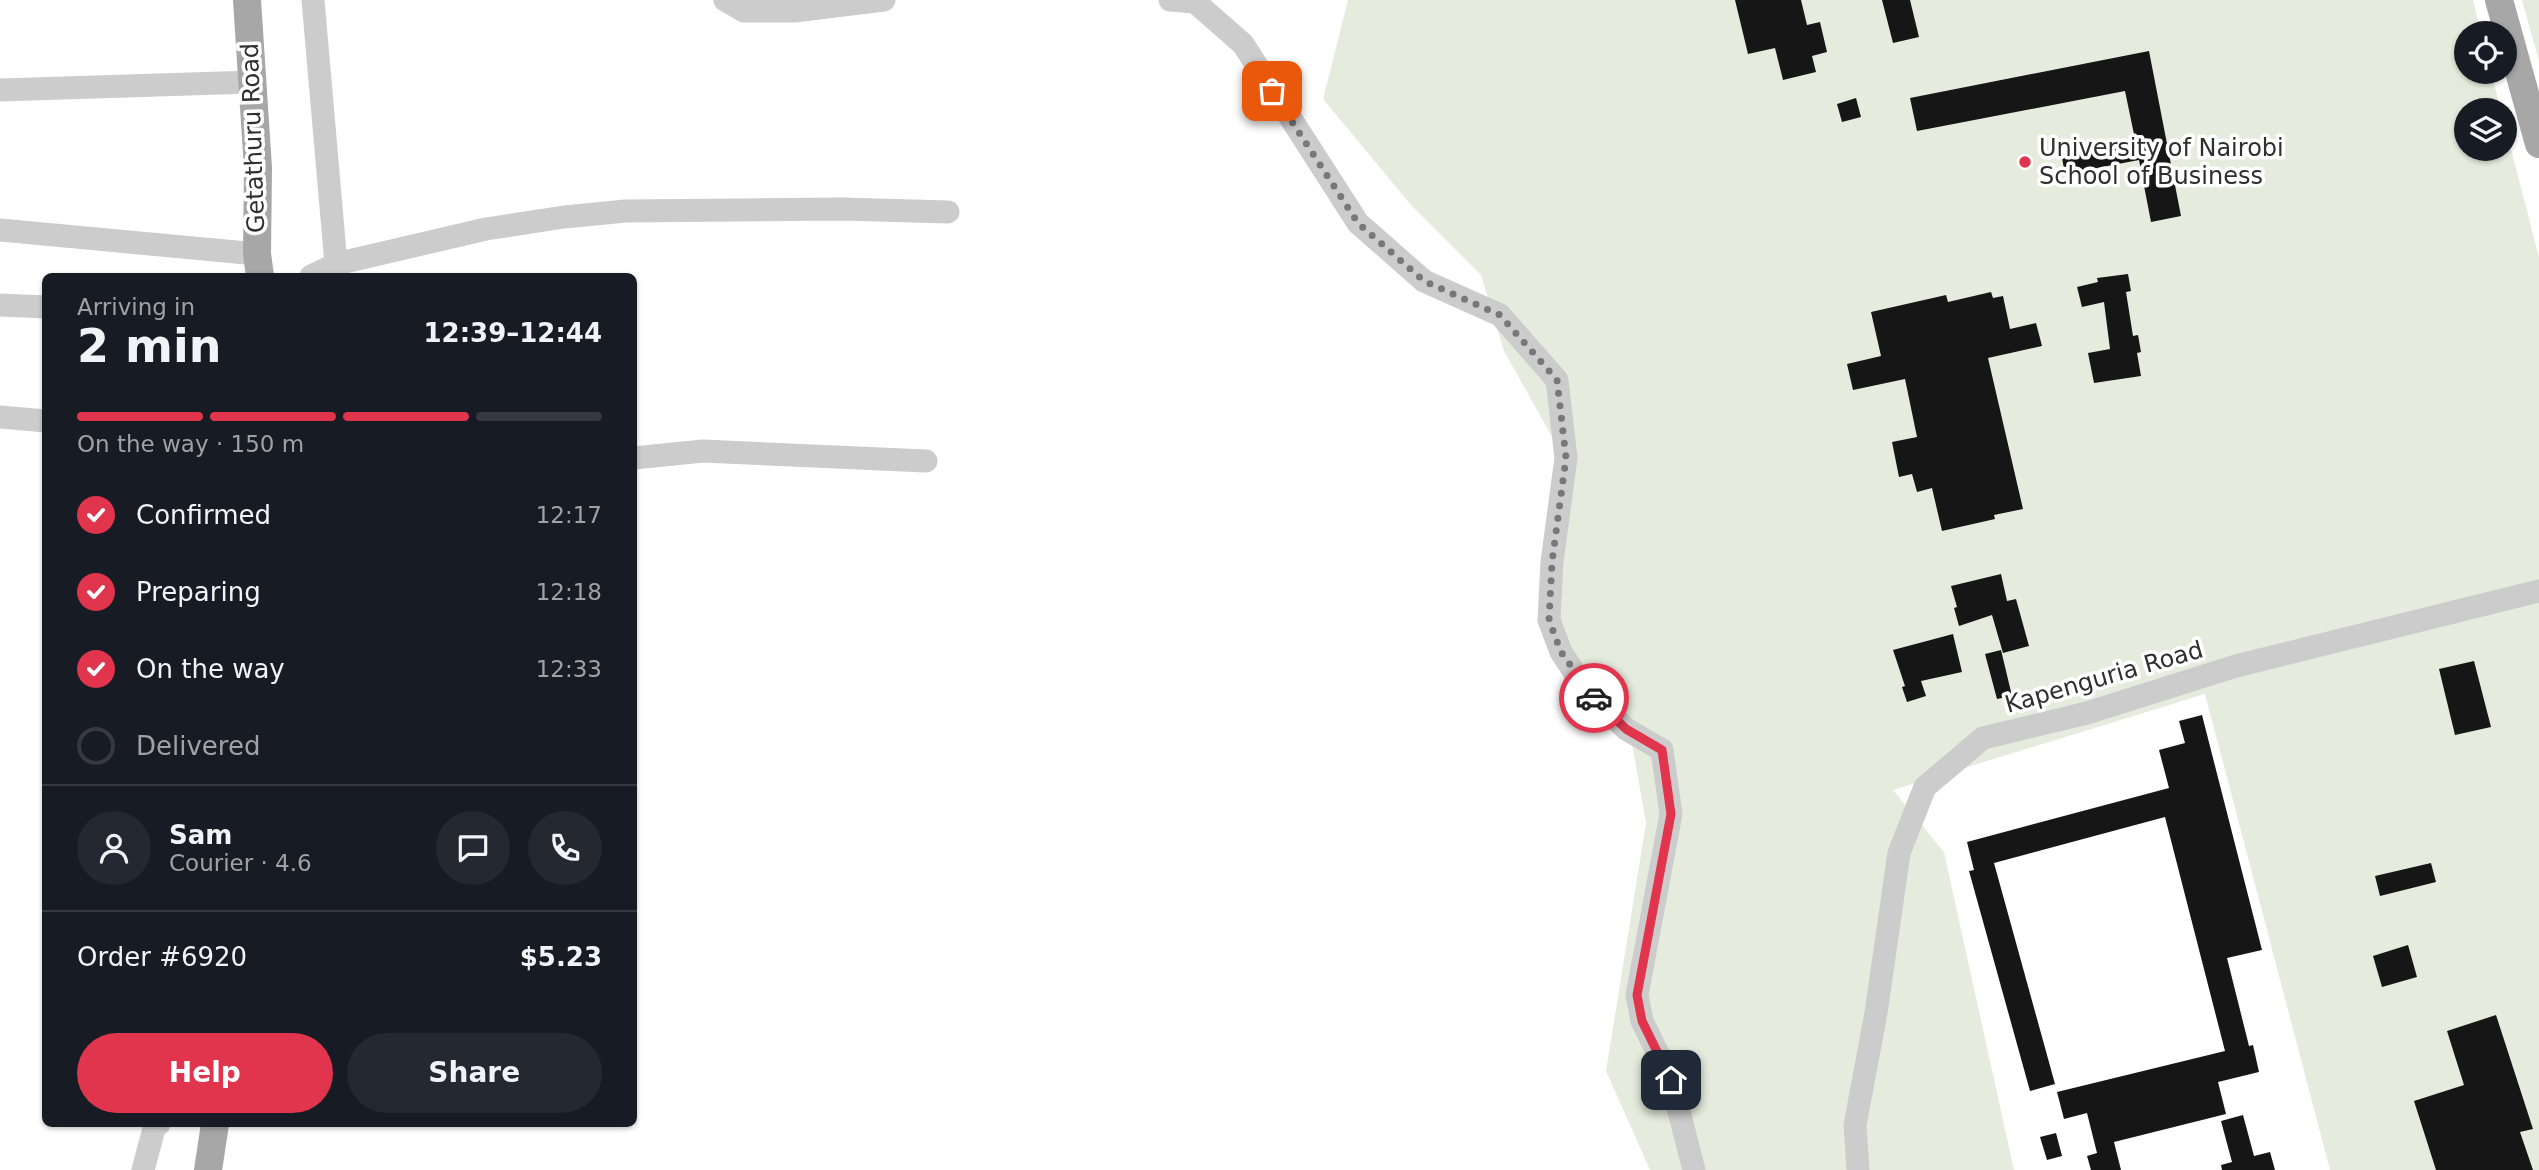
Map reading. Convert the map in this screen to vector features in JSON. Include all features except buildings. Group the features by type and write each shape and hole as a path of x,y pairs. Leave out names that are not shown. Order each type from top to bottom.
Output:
{"main road":[{"name":"Getathuru Road","path":"247,0 258,168 259,265"},
{"path":"2499,0 2539,144"},
{"path":"208,1170 215,1127"}],"street":[{"path":"313,0 336,264"},
{"path":"725,0 744,11 794,11 884,0"},
{"path":"1170,0 1195,2 1243,44 1358,223 1424,281 1500,315 1557,380 1566,458 1552,562 1549,620 1561,652 1586,690 1626,729 1662,750 1671,814 1637,995 1642,1021 1671,1080 1693,1170"},
{"path":"0,90 253,82"},
{"path":"317,273 336,264 486,229 564,217 626,211 842,209 947,212"},
{"path":"0,230 259,265"},
{"path":"0,305 42,307"},
{"path":"0,417 42,421"},
{"path":"637,458 703,451 926,461"},
{"name":"Kapenguria Road","path":"1858,1170 1854,1125 1876,1013 1899,853 1925,787 1983,737 2087,713 2236,666 2539,591"},
{"path":"143,1170 154,1127"}],"green space":[{"path":"1348,0 2473,0 2478,21 2454,21 2454,84 2494,84 2498,98 2454,98 2454,161 2514,161 2539,257 2539,1170 2330,1170 2205,694 1893,790 1944,852 2014,1170 1650,1170 1606,1071 1646,823 1624,698 1546,635 1555,442 1504,351 1481,275 1411,205 1323,99"},
{"path":"2522,0 2539,0 2539,61"}],"way so far":[{"path":"1272,91 1358,223 1424,281 1500,315 1557,380 1566,458 1552,562 1549,620 1561,652 1594,698"}],"place":[{"name":"University of Nairobi School of Business","path":"2025,162"}],"route":[{"path":"1594,698 1626,729 1662,750 1671,814 1637,995 1642,1021 1671,1080"}]}
